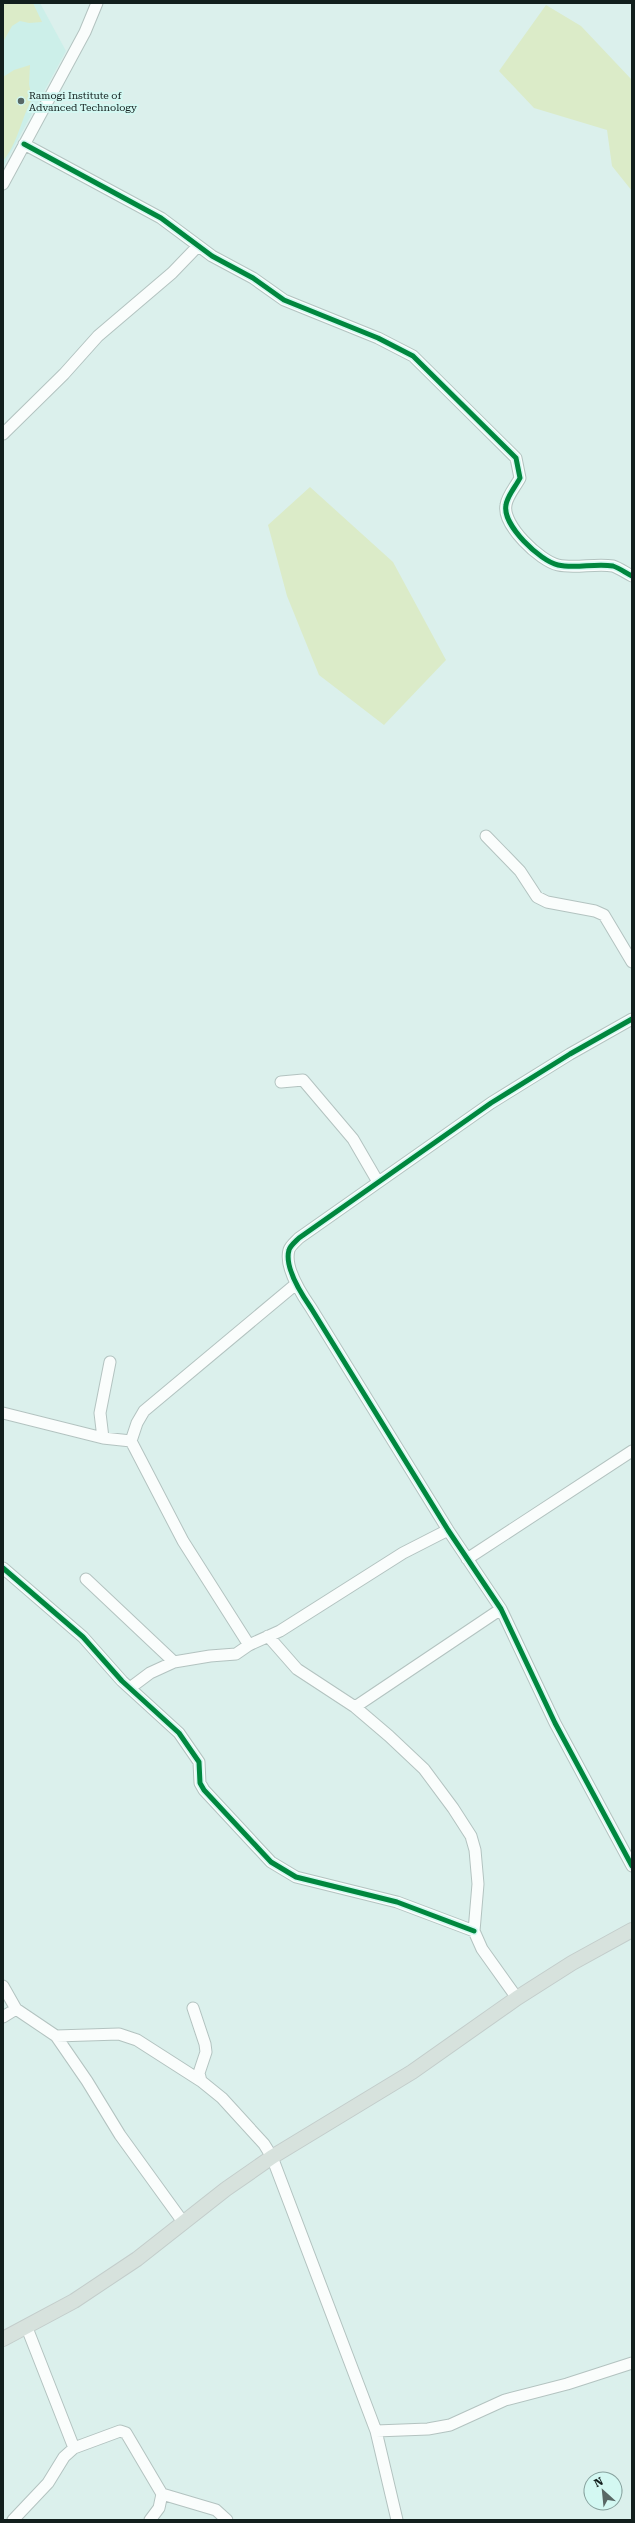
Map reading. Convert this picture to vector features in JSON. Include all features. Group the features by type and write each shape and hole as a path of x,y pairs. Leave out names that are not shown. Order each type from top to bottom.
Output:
{"main road":[{"path":"3,2339 27,2328 74,2301 137,2259 183,2222 272,2157 412,2072 517,1998 572,1963 632,1930"}],"street":[{"path":"3,184 85,32 97,3"},
{"path":"24,144 154,214 212,256 253,278 284,300 378,338 413,356 516,458 520,478 506,505 507,512 512,524 530,548 548,562 559,565 613,566 632,576"},
{"path":"3,434 64,374 98,336 172,273 198,246"},
{"path":"486,836 520,871 537,897 547,902 595,911 604,915 632,962"},
{"path":"632,1020 491,1103 315,1226 289,1249 288,1258 296,1284 448,1530 501,1609 555,1723 632,1866"},
{"path":"281,1082 303,1080 310,1086 327,1110 353,1139 378,1182"},
{"path":"249,1645 183,1541 131,1441 137,1423 144,1411 296,1284"},
{"path":"103,1438 100,1413 110,1362"},
{"path":"3,1413 103,1438 131,1441"},
{"path":"467,1559 632,1451"},
{"path":"130,1688 150,1673 174,1662 210,1656 236,1654 249,1645 280,1631 403,1553 448,1530"},
{"path":"3,1568 83,1637 130,1688 179,1733 199,1762 200,1783 204,1790 271,1862 296,1877 397,1902 474,1931"},
{"path":"86,1579 174,1662"},
{"path":"355,1707 501,1609"},
{"path":"268,1636 297,1669 355,1707 424,1769 471,1836 477,1863 478,1884 474,1931 482,1949 517,1998"},
{"path":"3,1986 16,2009 56,2036 87,2081 120,2135 183,2222"},
{"path":"193,2008 205,2044 206,2052 200,2073 201,2081"},
{"path":"3,2018 16,2009"},
{"path":"56,2036 119,2034 137,2040 201,2081 222,2098 264,2144 272,2157 376,2431 397,2520"},
{"path":"27,2328 74,2448"},
{"path":"376,2431 428,2429 450,2425 505,2400 568,2384 632,2363"},
{"path":"13,2520 48,2484 64,2457 74,2448 124,2431 162,2494 216,2510 227,2520"},
{"path":"150,2520 159,2508 162,2494"}],"shaded area":[{"name":"Ramogi Institute of Advanced Technology","path":"3,3 40,3 66,51 3,167"}],"green space":[{"path":"3,3 33,3 42,22 29,23 20,21 12,26 3,42"},
{"path":"546,5 581,26 632,80 632,191 612,166 607,130 534,108 499,71"},
{"path":"30,65 29,84 32,99 16,139 3,161 3,77 14,70"},
{"path":"310,487 393,562 446,660 384,725 319,675 287,596 268,525"}],"cycle path":[{"path":"24,144 161,218 212,256 253,278 284,300 378,338 413,356 516,458 520,478 508,498 506,513 516,532 524,541 542,557 558,565 613,566 632,576"},
{"path":"632,1019 570,1054 491,1103 299,1238 290,1248 288,1257 291,1272 303,1296 448,1530 501,1609 555,1723 632,1866"},
{"path":"3,1568 83,1637 122,1681 179,1733 199,1762 200,1783 204,1790 271,1862 296,1877 397,1902 474,1931"}],"place":[{"name":"Ramogi Institute of Advanced Technology","path":"21,101"}]}
